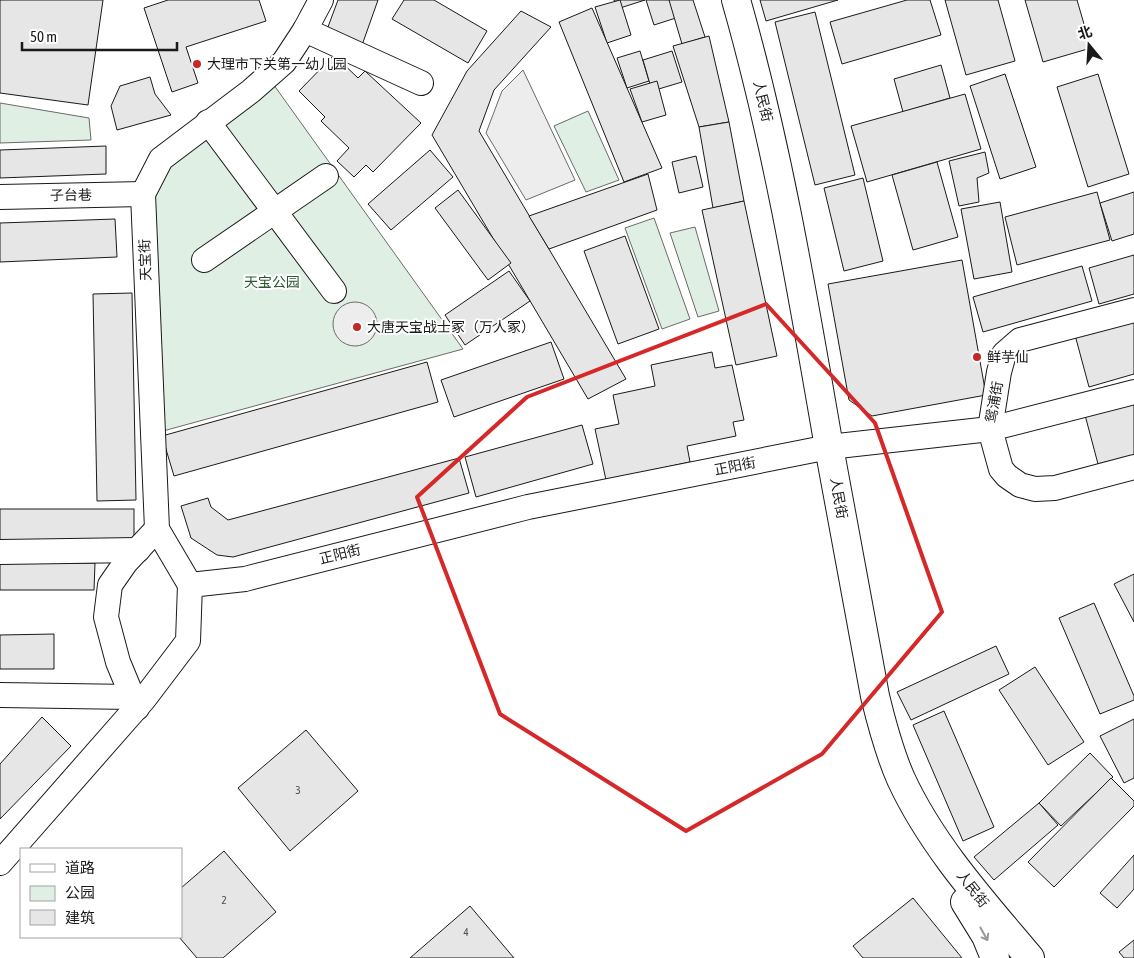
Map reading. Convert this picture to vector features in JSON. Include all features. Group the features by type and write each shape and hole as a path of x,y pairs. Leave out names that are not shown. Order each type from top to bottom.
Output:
{"main road":[{"name":"人民街","path":"736,0 777,161 875,696 882,724 902,780 929,829 985,905 1030,958"},
{"path":"929,829 942,863 986,936 995,958"}],"street":[{"path":"142,194 161,160 208,122 251,91 284,62 305,30 321,0"},
{"path":"305,30 421,83"},
{"path":"208,122 334,291"},
{"path":"204,260 326,176"},
{"name":"子台巷","path":"0,197 142,194"},
{"name":"天宝街","path":"142,194 157,529 190,585"},
{"name":"鸳浦街","path":"829,447 990,429 999,372 1004,354 1020,340 1134,310"},
{"path":"1134,392 990,429 1001,469 1020,485 1035,490 1055,488 1134,467"},
{"name":"正阳街","path":"190,585 244,579 528,506 829,447"},
{"path":"135,702 118,662 106,617 110,585 126,562 157,529"},
{"path":"0,552 138,550"},
{"path":"0,863 188,641 190,585"},
{"path":"0,695 135,702"}],"highlighted area":[{"path":"766,304 875,423 942,612 822,754 686,831 500,714 417,497 527,397"}],"green space":[{"name":"天宝公园","path":"271,81 463,349 163,431 150,196 167,163"},
{"path":"0,103 89,118 91,140 0,143"},
{"path":"588,111 619,180 586,192 554,126"},
{"path":"654,218 690,319 662,329 625,228"},
{"path":"695,227 719,311 698,317 670,233"}],"shaded area":[{"path":"523,70 575,180 526,200 486,133 502,91"},
{"path":"355,302 367,306 373,312 377,324 373,336 367,342 355,346 343,342 337,336 333,324 337,312 343,306"}],"building":[{"path":"0,0 103,0 88,105 0,93"},
{"path":"168,0 259,0 266,21 186,47 198,83 172,92 144,8"},
{"path":"338,0 378,0 361,48 325,35"},
{"path":"404,0 434,0 487,31 468,63 392,19"},
{"path":"614,0 645,0 617,9"},
{"path":"620,0 631,35 607,43 595,7"},
{"path":"646,0 674,0 679,17 654,25"},
{"path":"669,0 693,0 705,37 682,44"},
{"path":"760,0 838,0 766,21"},
{"path":"907,0 930,0 941,35 842,64 830,22"},
{"path":"945,0 998,0 1015,61 966,75"},
{"path":"1025,0 1077,0 1091,48 1043,62"},
{"path":"592,8 662,168 624,182 559,22"},
{"path":"521,11 551,27 494,90 479,131 626,379 588,399 432,135 467,71"},
{"path":"815,12 855,175 815,185 775,22"},
{"path":"709,36 729,122 699,127 673,46"},
{"path":"640,51 649,81 627,88 617,58"},
{"path":"672,51 682,82 652,91 643,60"},
{"path":"334,55 358,78 365,71 421,123 373,172 366,165 354,177 337,161 349,148 321,121 325,117 299,91"},
{"path":"941,65 950,98 903,112 894,79"},
{"path":"1005,74 1036,167 1000,179 970,86"},
{"path":"1098,74 1129,174 1088,187 1057,87"},
{"path":"150,77 155,94 171,115 117,130 111,106 120,86"},
{"path":"657,81 666,115 642,122 630,89"},
{"path":"965,94 981,149 867,182 851,126"},
{"path":"729,122 744,201 713,208 699,127"},
{"path":"106,146 106,174 0,178 0,150"},
{"path":"430,150 453,177 391,230 368,204"},
{"path":"985,152 989,173 977,178 979,202 959,206 949,161"},
{"path":"696,156 703,187 679,193 672,162"},
{"path":"937,162 958,237 913,250 892,175"},
{"path":"648,174 657,210 549,249 529,216"},
{"path":"863,178 883,261 844,271 824,188"},
{"path":"458,190 511,263 488,280 435,208"},
{"path":"1097,192 1110,240 1017,265 1005,217"},
{"path":"1134,192 1134,234 1112,241 1100,203"},
{"path":"744,201 777,356 736,365 702,210"},
{"path":"1000,202 1012,272 974,279 961,209"},
{"path":"115,219 117,257 0,262 0,223"},
{"path":"625,236 659,329 618,344 584,251"},
{"path":"1134,255 1134,294 1099,304 1089,268"},
{"path":"962,260 986,395 872,416 849,400 828,284"},
{"path":"1082,266 1092,301 983,332 973,297"},
{"path":"509,271 530,301 465,345 445,315"},
{"path":"132,293 136,500 97,501 93,294"},
{"path":"1134,319 1134,374 1089,387 1075,335"},
{"path":"551,342 564,379 454,417 441,380"},
{"path":"712,352 715,368 732,365 744,420 733,422 736,436 687,446 690,462 606,480 595,429 619,424 613,395 655,386 651,365"},
{"path":"427,362 438,402 174,476 162,436"},
{"path":"1134,402 1134,455 1098,464 1085,415"},
{"path":"582,425 593,464 476,497 465,457"},
{"path":"459,458 469,493 233,557 217,555 191,538 181,506 208,498 211,507 228,520"},
{"path":"0,509 134,509 134,544 0,544"},
{"path":"0,563 95,563 94,590 0,590"},
{"path":"1134,574 1134,622 1114,584"},
{"path":"1094,603 1134,696 1134,700 1100,714 1059,618"},
{"path":"54,634 54,669 0,669 0,635"},
{"path":"996,646 1009,674 911,720 897,692"},
{"path":"1035,667 1084,742 1048,765 999,690"},
{"path":"944,711 994,827 963,841 913,725"},
{"path":"42,717 71,746 0,819 0,764"},
{"path":"1134,719 1134,778 1124,783 1100,736"},
{"path":"306,730 358,791 290,851 238,788"},
{"path":"1090,753 1113,777 1061,826 1039,803"},
{"path":"1111,778 1134,801 1134,806 1054,887 1028,862"},
{"path":"1039,803 1058,825 994,880 974,857"},
{"path":"224,851 276,912 223,958 197,958 180,938 182,938 182,887"},
{"path":"1134,855 1134,889 1117,908 1100,893"},
{"path":"913,898 962,958 863,958 853,946"},
{"path":"470,906 514,958 410,958"},
{"path":"1134,940 1134,958 1124,958 1119,952"}],"place":[{"name":"大理市下关第一幼儿园","path":"197,64"},
{"name":"大唐天宝战士冢（万人冢）","path":"357,327"},
{"name":"鲜芋仙","path":"977,357"}]}
